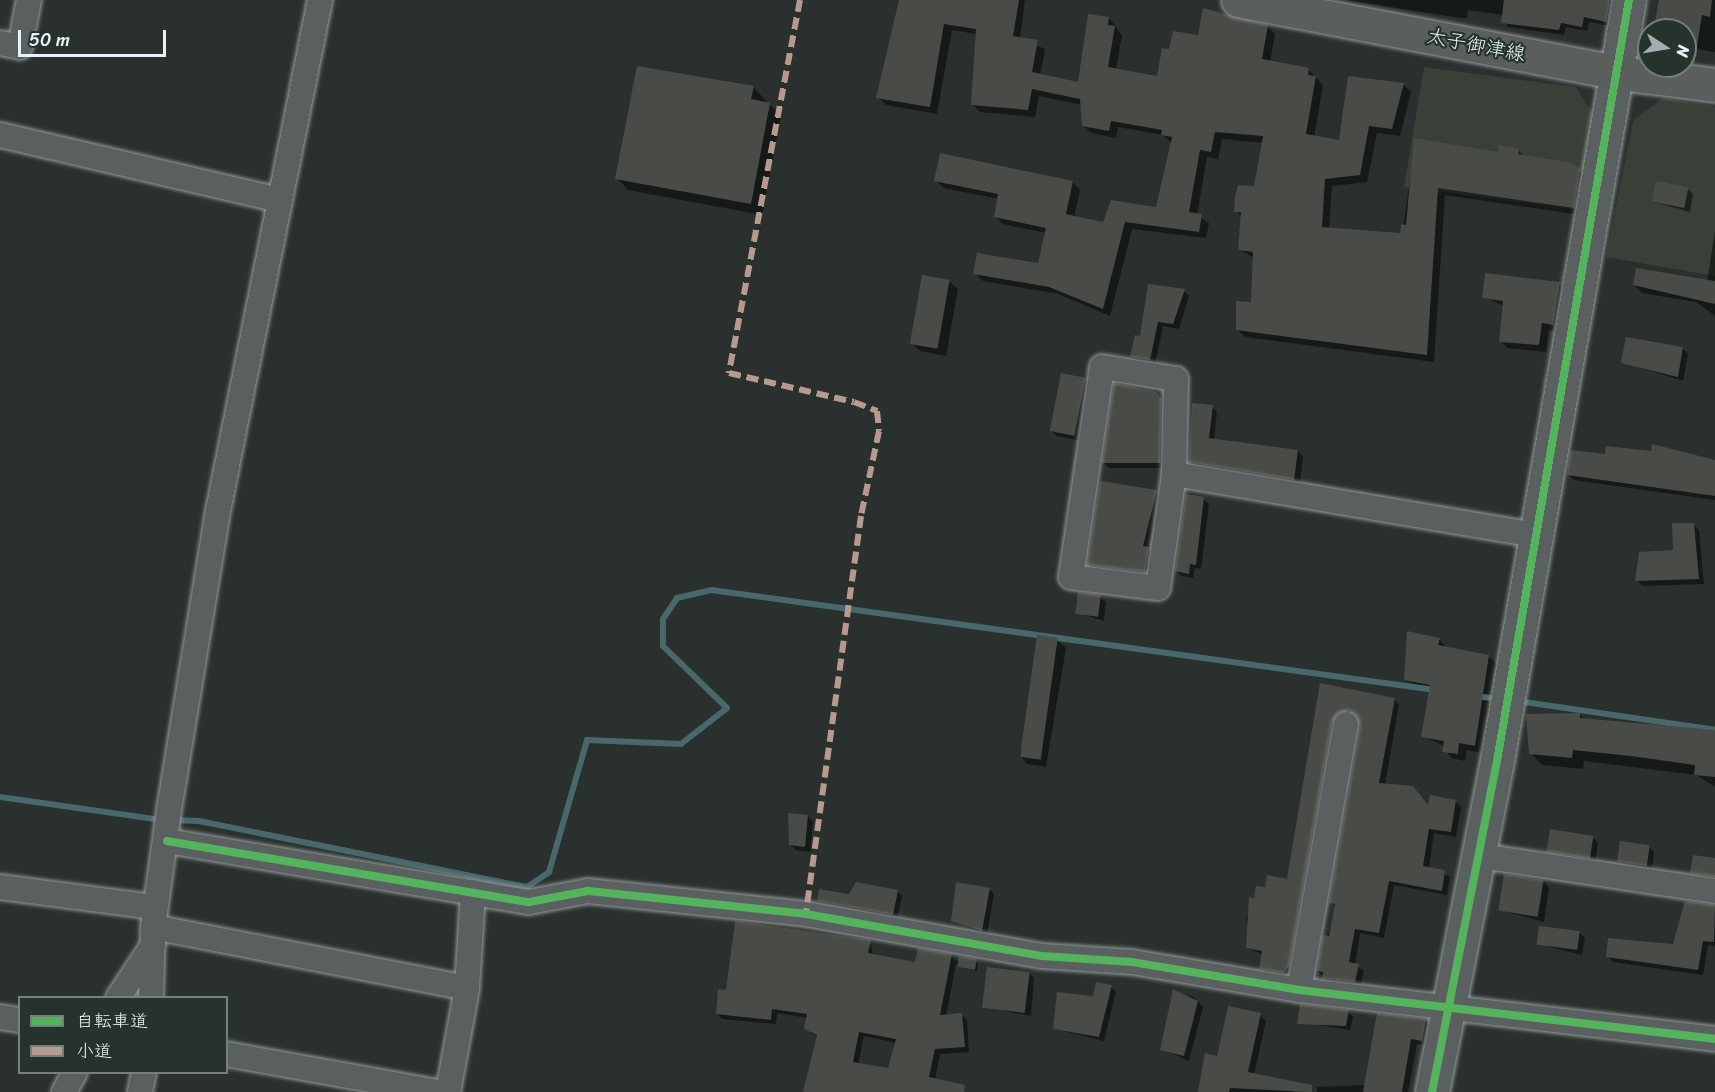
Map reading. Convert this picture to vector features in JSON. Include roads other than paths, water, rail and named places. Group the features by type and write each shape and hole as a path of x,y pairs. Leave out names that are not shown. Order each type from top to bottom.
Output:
{"main road":[{"name":"太子御津線","path":"1238,0 1274,3 1619,73 1715,85"}],"street":[{"path":"0,43 20,47 29,0"},
{"path":"151,996 154,926 218,511 320,0"},
{"path":"1431,1092 1479,856 1619,73 1629,0"},
{"path":"0,135 280,200"},
{"path":"1102,368 1176,379 1174,474 1158,588 1071,577 1102,368"},
{"path":"1174,474 1536,535"},
{"path":"1299,990 1346,724"},
{"path":"167,841 529,902 588,891 806,914 1042,956 1132,962 1299,990 1715,1039"},
{"path":"1479,856 1715,891"},
{"path":"0,887 154,926 467,988"},
{"path":"448,1092 467,988 473,892"},
{"path":"119,996 154,926"},
{"path":"0,1017 18,1020"},
{"path":"228,1054 437,1092"},
{"path":"64,1092 74,1074"},
{"path":"140,1092 144,1074"}],"waterway":[{"path":"173,820 199,821 527,887 549,872 587,740 681,744 727,708 663,646 663,619 677,598 711,590 1435,690"},
{"path":"1475,696 1498,699"},
{"path":"1517,701 1715,730"},
{"path":"0,797 162,820"}]}
